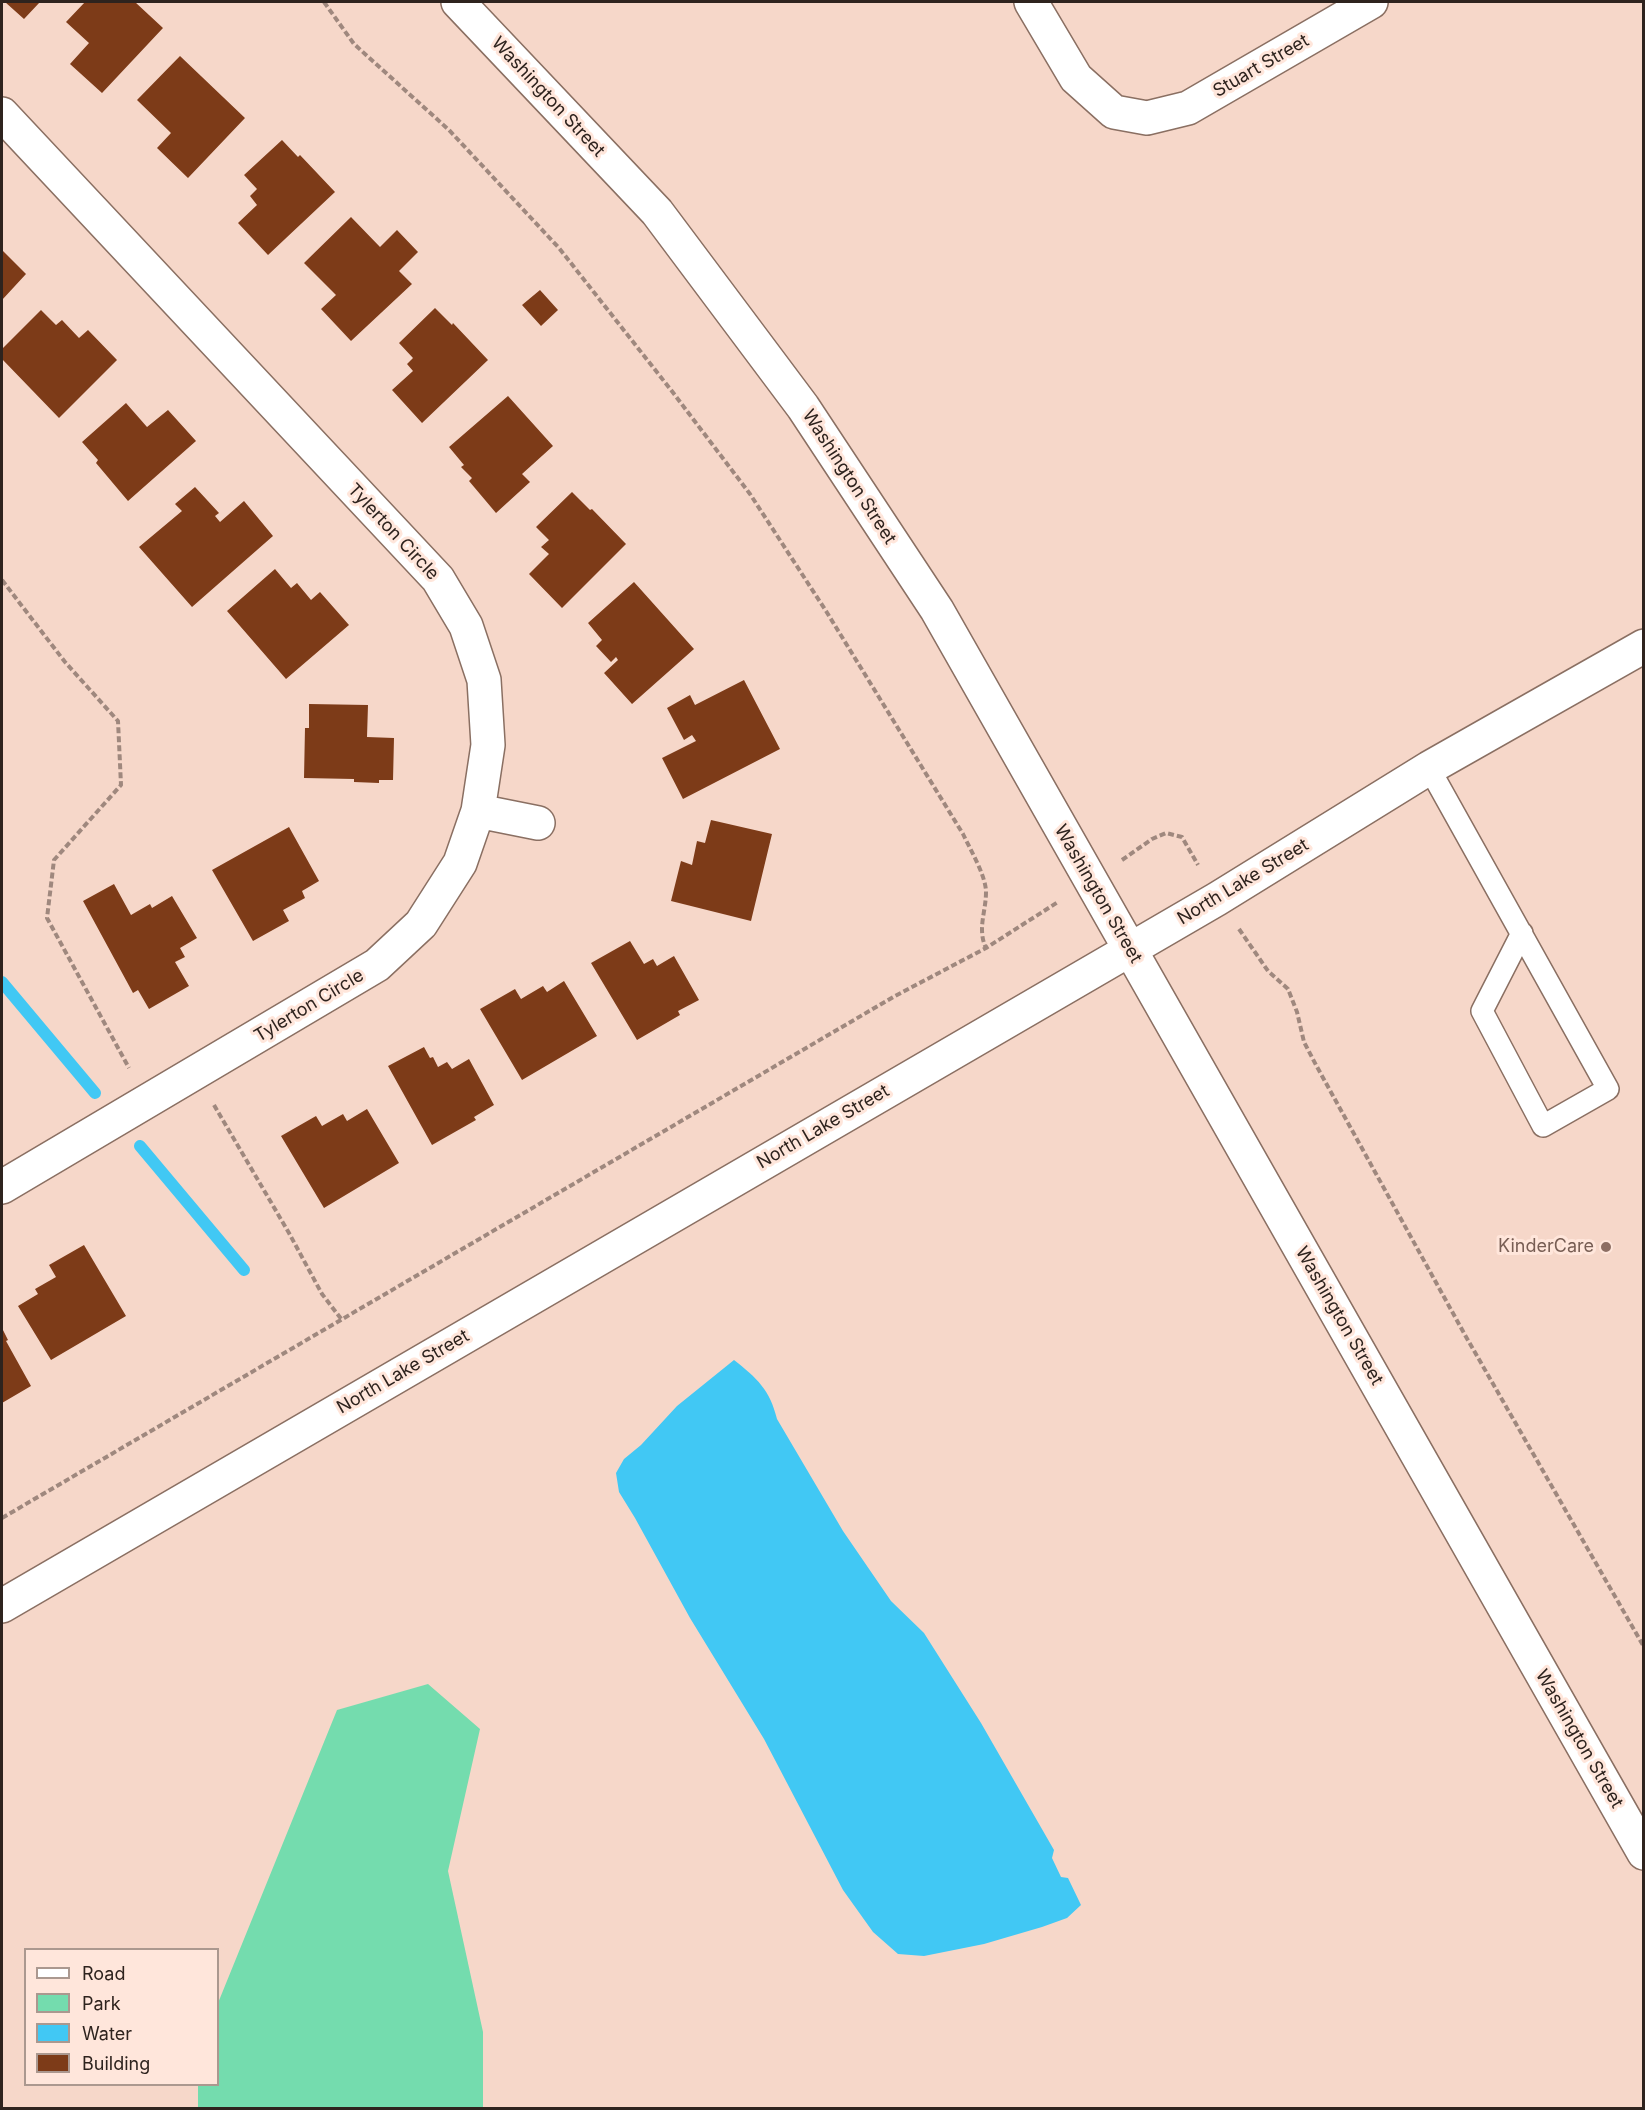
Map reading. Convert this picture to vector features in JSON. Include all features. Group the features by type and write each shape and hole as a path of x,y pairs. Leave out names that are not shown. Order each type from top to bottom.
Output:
{"street":[{"name":"Washington Street","path":"458,2 657,212 803,407 936,610 1644,1853"},
{"name":"Stuart Street","path":"1031,2 1076,78 1114,112 1147,117 1188,108 1371,2"},
{"name":"Tylerton Circle","path":"2,114 438,579 466,626 484,680 488,745 478,812 460,862 421,924 377,965 2,1187"},
{"name":"North Lake Street","path":"2,1606 1129,948 1217,899 1429,768 1644,646"},
{"path":"478,812 538,823"}],"lane":[{"path":"1429,768 1522,933 1608,1089 1543,1126 1482,1011 1522,933"}],"path":[{"path":"2,1518 895,996 986,948 981,938 986,890 963,834 826,611 750,494 559,248 449,130 354,44 324,2"},
{"path":"2,580 65,662 118,721 121,785 54,860 47,918 148,1102"},
{"path":"1268,971 1288,989 1297,1012 1304,1042 1316,1065 1465,1335 1644,1647"},
{"path":"195,1074 274,1206 322,1294 342,1320"}],"green space":[{"path":"428,1684 480,1729 448,1871 483,2032 483,2108 198,2108 198,2086 219,2086 219,2001 337,1710"}],"water":[{"path":"734,1360 762,1385 771,1400 777,1419 843,1531 891,1601 924,1633 981,1723 1054,1850 1052,1858 1061,1877 1068,1878 1081,1905 1067,1918 984,1944 924,1956 898,1954 873,1932 843,1890 764,1739 690,1618 619,1492 616,1473 624,1459 641,1445 677,1406"}],"building":[{"path":"5,2 40,2 24,19"},
{"path":"85,2 135,2 163,28 102,93 70,64 89,43 66,22"},
{"path":"180,56 245,118 188,178 157,148 171,133 137,100"},
{"path":"282,140 298,157 300,155 335,192 268,255 238,223 257,205 250,196 257,189 244,175"},
{"path":"351,217 380,247 397,230 418,252 399,271 412,284 351,341 321,309 336,295 304,263"},
{"path":"2,250 26,274 2,300"},
{"path":"540,290 558,310 541,326 522,305"},
{"path":"435,308 452,325 453,323 488,360 422,423 392,390 413,371 407,364 413,358 399,343"},
{"path":"41,310 56,325 62,320 79,338 88,330 117,360 59,418 2,359 2,349"},
{"path":"508,396 553,446 522,474 530,482 496,513 469,481 472,478 461,467 464,465 449,447"},
{"path":"126,403 147,427 168,410 196,441 128,501 96,463 98,460 82,442"},
{"path":"195,487 219,513 215,516 220,522 244,501 273,536 192,607 139,547 182,511 175,504"},
{"path":"572,492 626,544 562,608 529,574 549,554 541,547 549,540 536,527"},
{"path":"275,569 291,588 297,583 311,600 320,592 349,625 286,679 227,611"},
{"path":"634,582 694,649 632,704 604,673 618,660 616,657 611,662 596,646 602,640 588,623"},
{"path":"744,680 780,749 683,799 662,758 696,741 692,735 684,740 667,708 690,695 695,705"},
{"path":"309,704 368,705 367,737 394,738 393,780 379,780 379,783 354,782 354,779 304,778 305,728 309,728"},
{"path":"711,820 772,834 751,921 671,901 681,861 692,865 697,841 705,843"},
{"path":"289,827 319,881 302,891 305,898 283,910 289,921 253,941 212,870"},
{"path":"114,884 131,915 150,904 152,908 172,896 197,938 180,948 185,957 175,962 189,986 149,1009 138,990 133,993 83,901"},
{"path":"630,941 644,964 653,959 657,966 674,956 699,1000 678,1011 680,1015 637,1040 591,963"},
{"path":"564,981 597,1036 522,1080 480,1009 515,989 521,999 543,986 547,992"},
{"path":"424,1047 438,1067 447,1062 452,1069 469,1059 494,1105 474,1117 476,1120 432,1145 388,1066"},
{"path":"367,1109 399,1163 324,1208 281,1136 316,1116 322,1126 343,1114 347,1121"},
{"path":"84,1245 126,1316 51,1360 18,1306 38,1294 35,1289 56,1277 49,1265"},
{"path":"2,1328 8,1340 6,1341 31,1386 2,1403"}],"waterway":[{"path":"2,982 95,1093"},
{"path":"140,1146 244,1270"}],"place":[{"name":"KinderCare","path":"1606,1247"}]}
